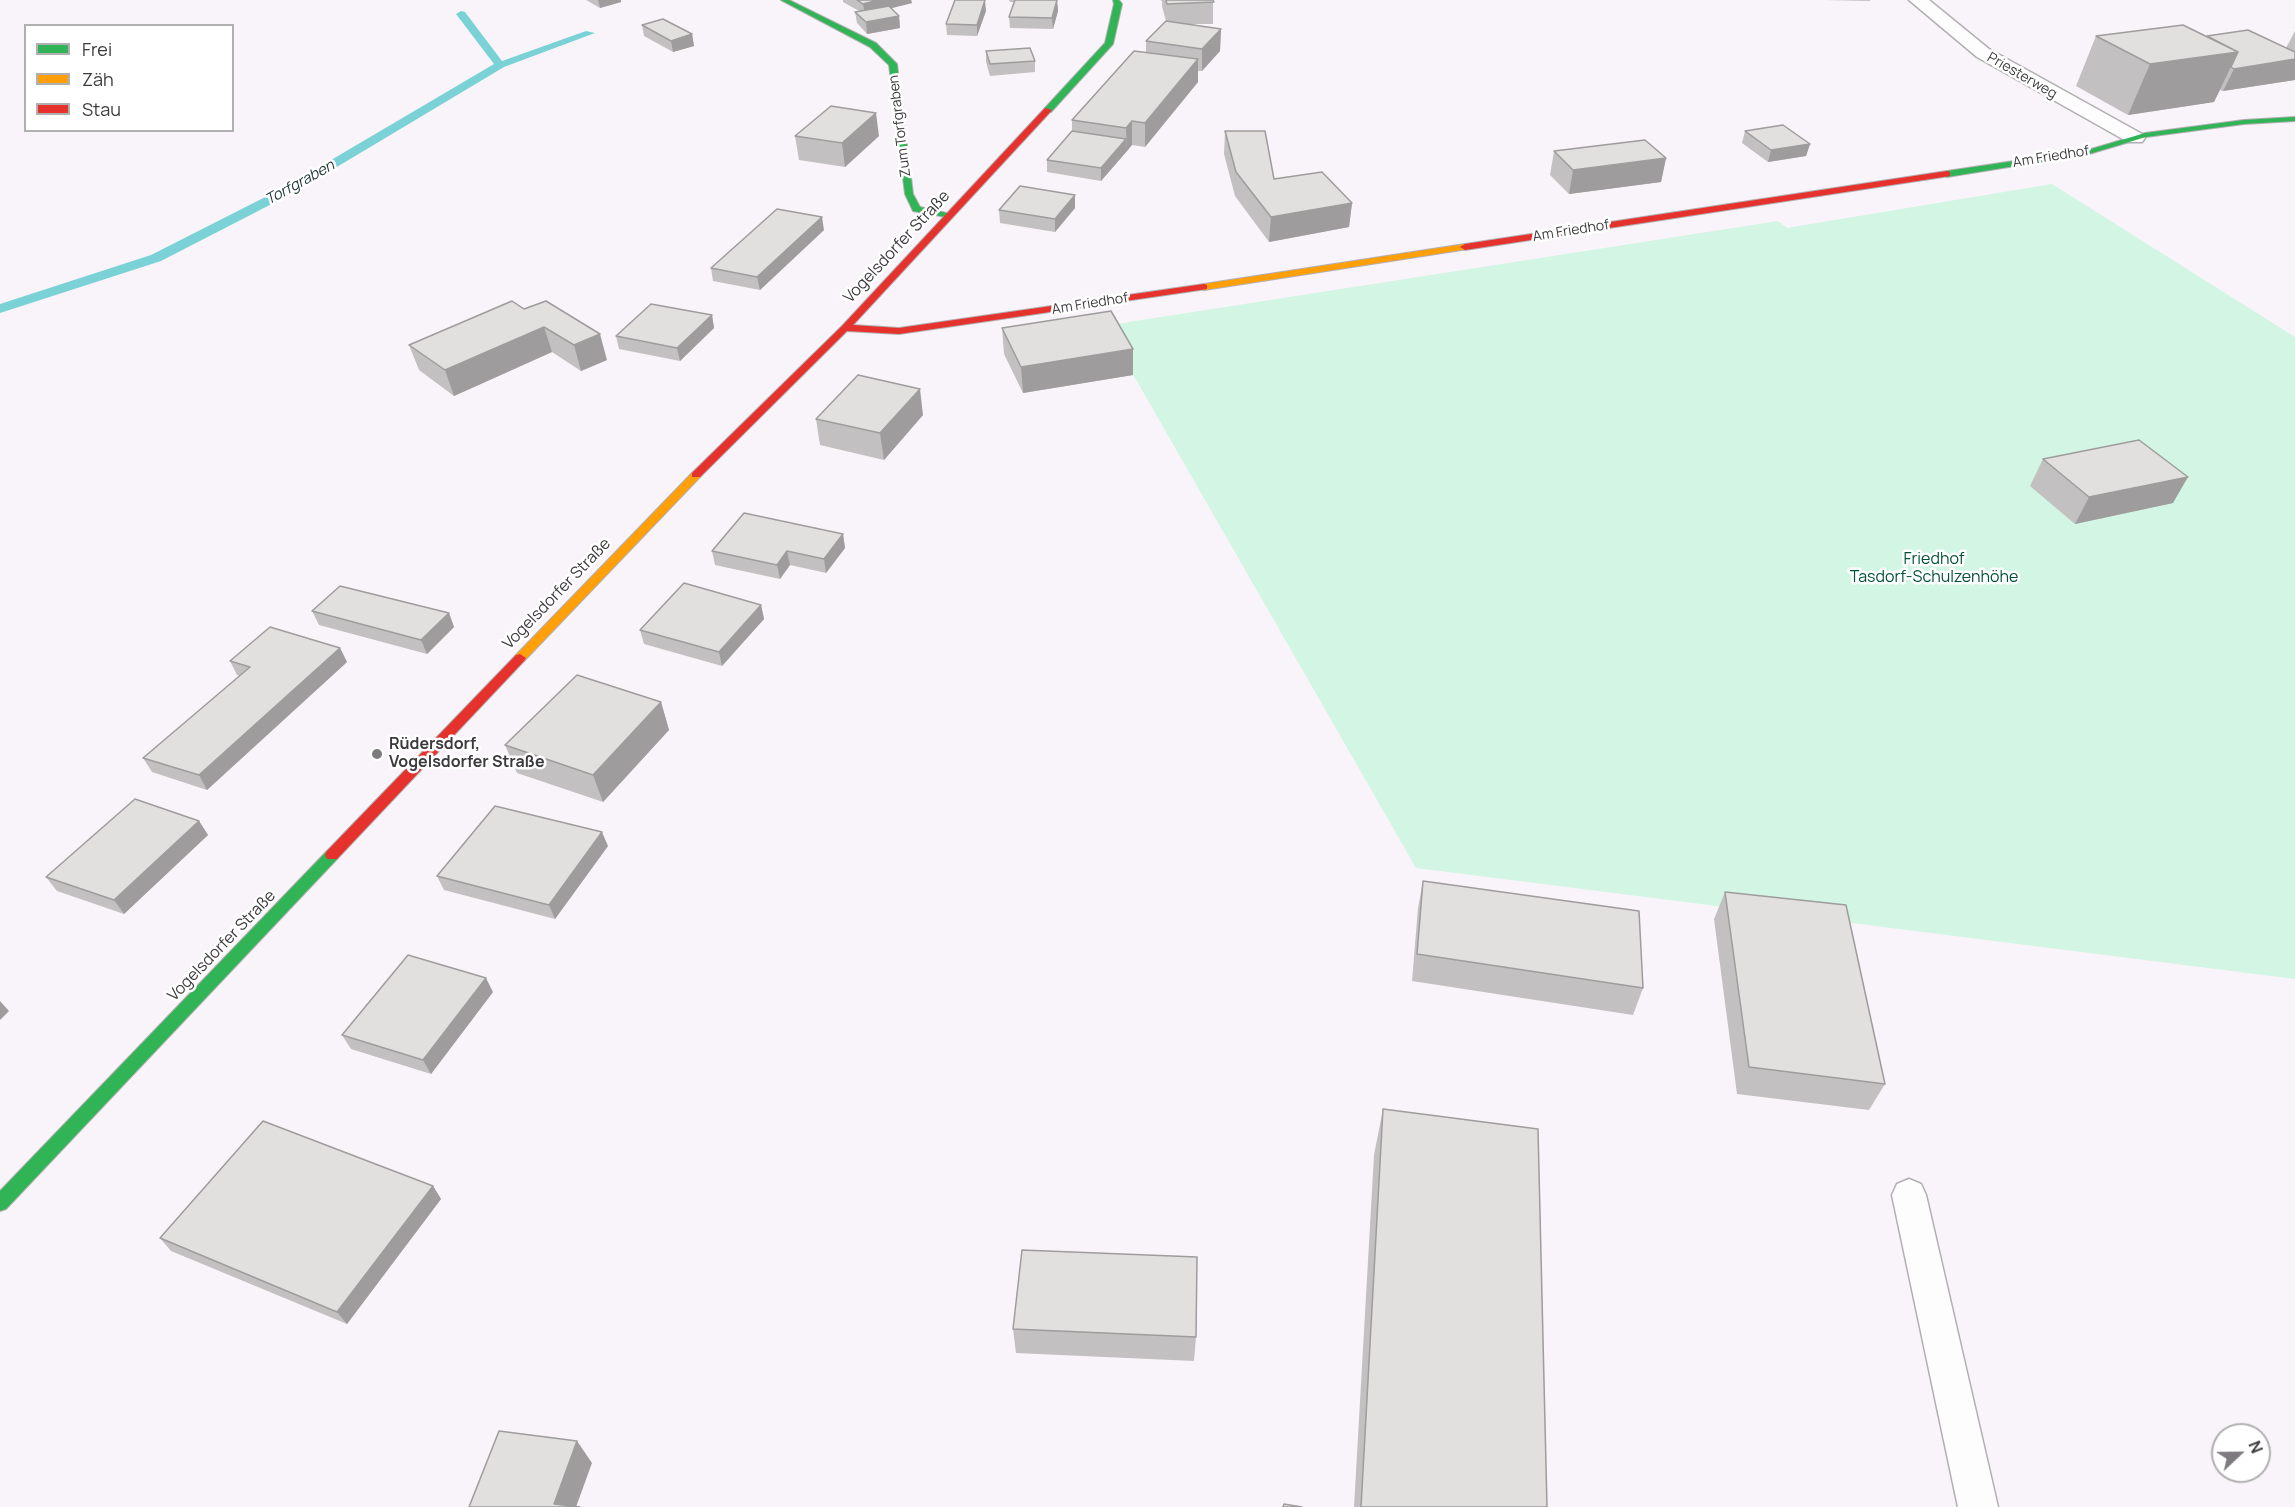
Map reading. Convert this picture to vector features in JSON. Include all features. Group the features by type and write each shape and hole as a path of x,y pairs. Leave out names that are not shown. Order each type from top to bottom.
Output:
{"street":[{"name":"Zum Torfgraben","path":"784,0 873,45 893,64 909,194 916,209 948,216"},
{"name":"Vogelsdorfer Straße","path":"0,1203 655,516 845,328 1109,44 1118,4 1116,0"},
{"name":"Priesterweg","path":"1918,0 1983,53 2135,138"},
{"name":"Am Friedhof","path":"845,328 900,331 970,322 2089,152 2135,138 2244,122 2295,120"}],"lane":[{"path":"1909,1195 1978,1507"}],"green space":[{"name":"Friedhof Tasdorf-Schulzenhöhe","path":"2052,184 2295,337 2295,979 1416,868 1111,336 1103,326 1778,221 1787,228"}],"building":[{"path":"857,0 879,0 863,4"},
{"path":"955,0 985,0 977,25 946,24"},
{"path":"1015,0 1057,0 1052,18 1009,17"},
{"path":"1166,0 1213,0 1214,2 1167,4"},
{"path":"889,6 899,16 866,22 855,12"},
{"path":"663,19 692,34 671,41 642,25"},
{"path":"1166,21 1221,29 1202,49 1146,41"},
{"path":"2183,25 2238,52 2150,64 2096,36"},
{"path":"2248,30 2295,52 2295,59 2234,69 2231,67 2238,52 2207,36"},
{"path":"1030,48 1035,61 990,64 986,51"},
{"path":"1134,51 1198,59 1145,123 1132,121 1126,128 1072,120"},
{"path":"831,106 876,113 842,143 795,136"},
{"path":"1783,125 1810,144 1771,150 1745,131"},
{"path":"1072,131 1126,139 1101,168 1047,160"},
{"path":"1225,131 1265,131 1274,179 1322,172 1352,203 1271,217 1236,172"},
{"path":"1645,140 1666,158 1573,170 1554,151"},
{"path":"1020,186 1075,195 1055,219 999,210"},
{"path":"777,209 822,217 757,277 711,268"},
{"path":"512,301 524,309 546,301 600,334 574,345 544,327 445,370 409,345"},
{"path":"651,304 712,315 677,348 616,336"},
{"path":"1111,311 1133,349 1021,367 1002,328"},
{"path":"858,375 920,389 880,433 816,419"},
{"path":"2139,440 2188,477 2089,497 2043,459"},
{"path":"744,513 843,534 824,559 787,551 777,565 712,551"},
{"path":"684,583 761,605 719,652 640,630"},
{"path":"340,586 449,613 421,640 312,611"},
{"path":"270,627 340,648 199,775 143,758 250,667 230,661"},
{"path":"577,675 661,702 593,775 505,745"},
{"path":"135,799 199,821 114,900 46,877"},
{"path":"495,806 602,832 549,905 437,876"},
{"path":"1423,881 1639,911 1643,988 1417,954"},
{"path":"1725,892 1846,905 1885,1084 1749,1067"},
{"path":"408,955 486,978 423,1060 342,1035"},
{"path":"1383,1109 1538,1129 1547,1507 1361,1507"},
{"path":"263,1121 433,1186 337,1312 160,1238"},
{"path":"1022,1250 1197,1257 1196,1337 1013,1329"},
{"path":"499,1431 577,1441 554,1504 580,1507 469,1507"},
{"path":"1284,1504 1302,1507 1283,1507"}],"waterway":[{"path":"461,14 500,65"},
{"name":"Torfgraben","path":"500,65 590,33"},
{"name":"Torfgraben","path":"0,309 156,258 291,189 500,65"}],"traffic: fast":[{"path":"784,0 873,45 893,64 909,194 916,209 948,216"},
{"path":"1048,110 1109,44 1118,4 1116,0"},
{"path":"1947,174 2089,152 2145,135 2244,122 2295,119"},
{"path":"0,1203 332,855"}],"traffic: slow":[{"path":"1204,287 1465,247"},
{"path":"520,658 696,475"}],"traffic: jam":[{"path":"696,475 845,328 1048,110"},
{"path":"1465,247 1947,174"},
{"path":"845,328 899,331 1204,287"},
{"path":"332,855 520,658"}],"place":[{"name":"Rüdersdorf, Vogelsdorfer Straße","path":"377,754"}]}
